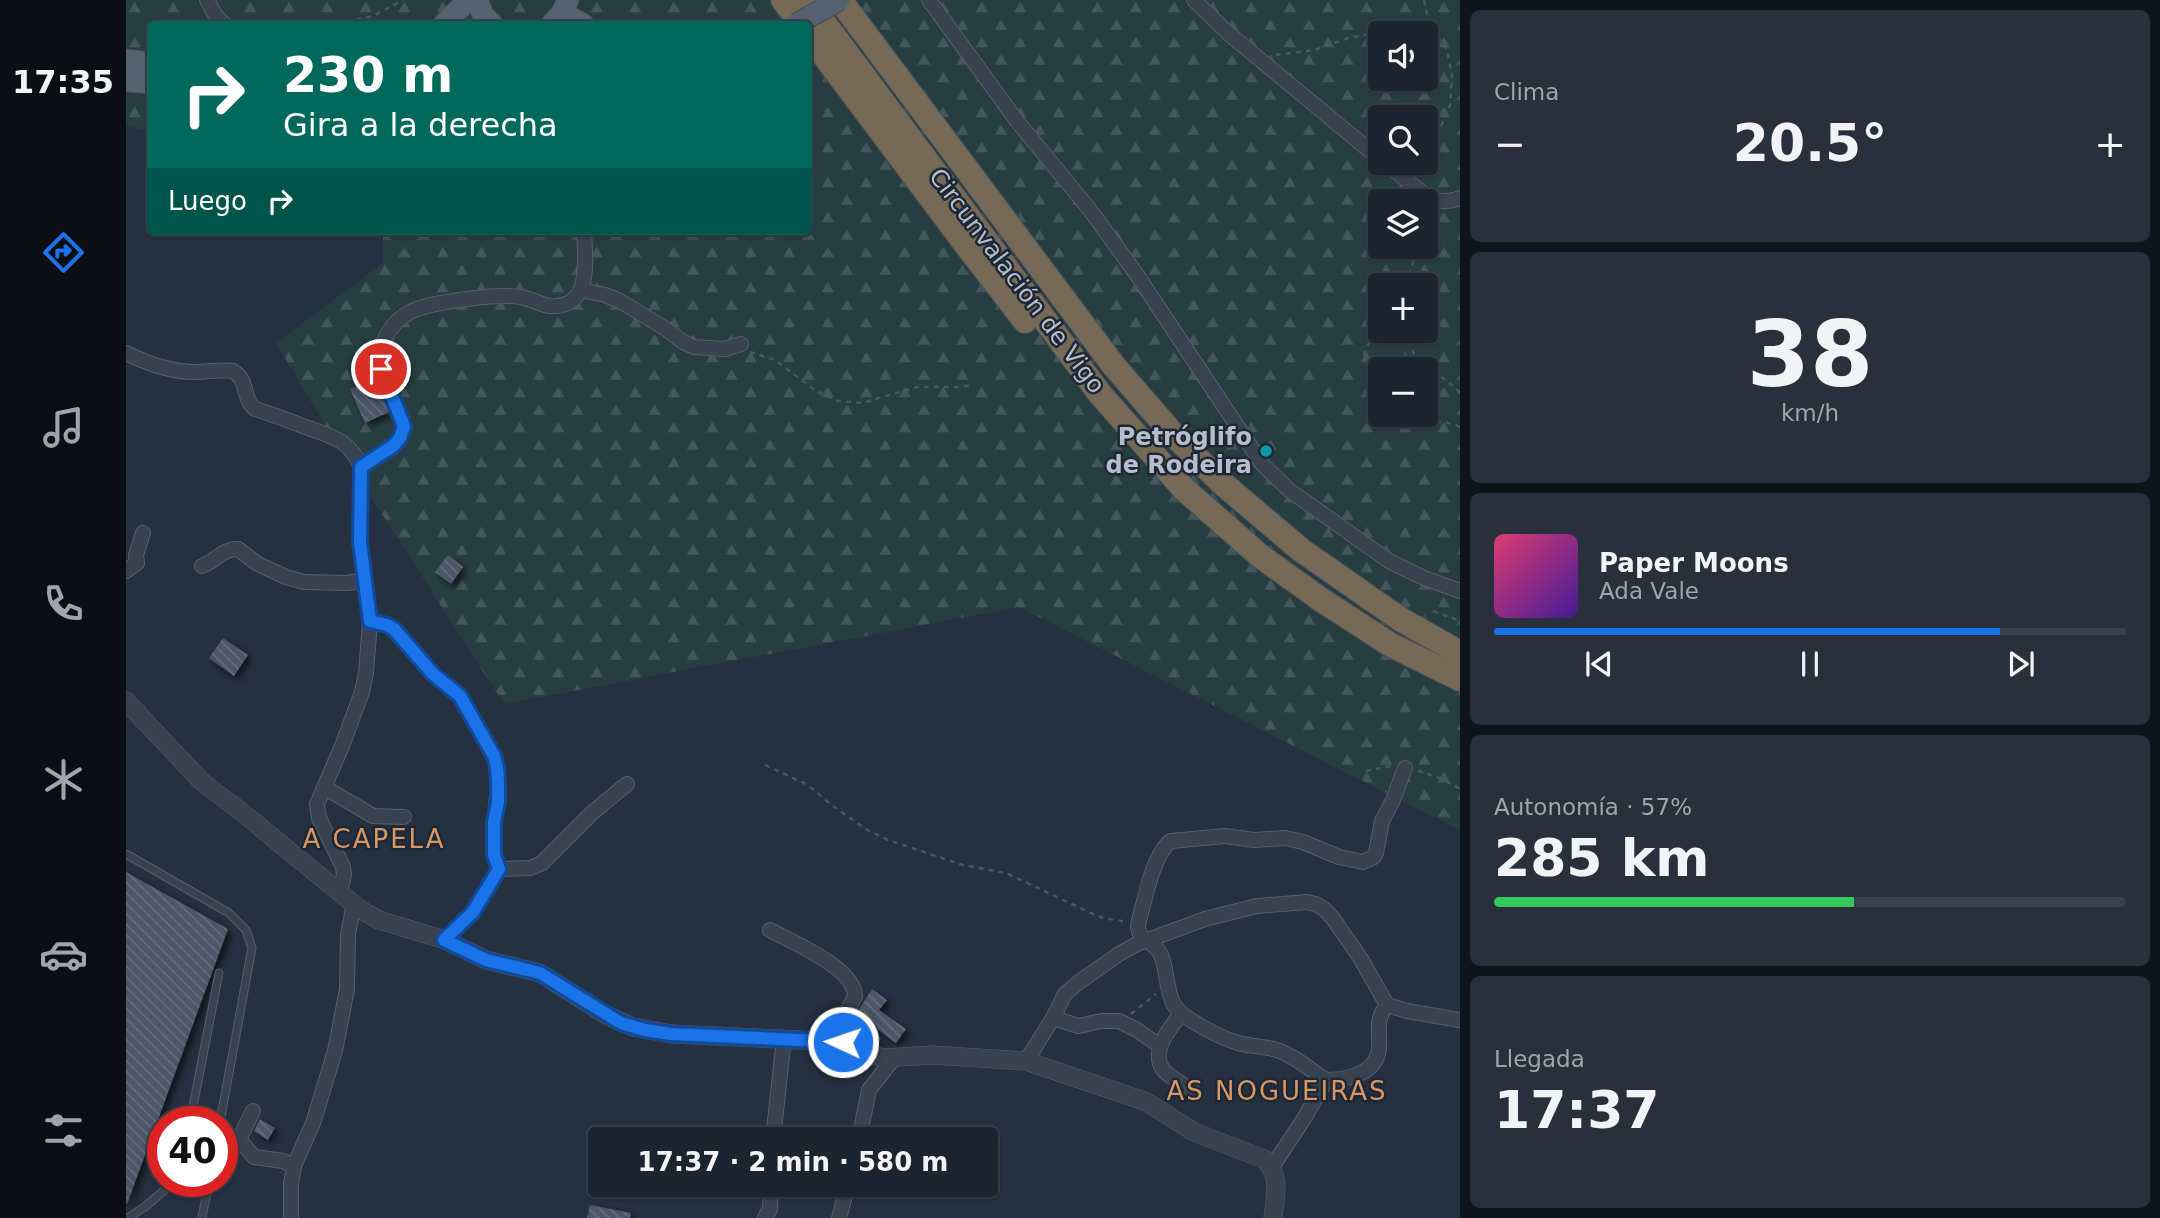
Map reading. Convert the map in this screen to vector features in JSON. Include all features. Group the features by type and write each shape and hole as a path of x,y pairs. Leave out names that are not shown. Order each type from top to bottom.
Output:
{"highway":[{"path":"783,0 797,21"},
{"name":"Circunvalación de Vigo","path":"807,0 1100,394 1184,489 1259,555 1320,599 1391,645 1460,679"},
{"name":"Circunvalación de Vigo","path":"840,0 1114,366 1172,433 1223,483 1301,550 1400,619 1460,653"},
{"path":"857,0 913,79 929,119"},
{"path":"812,39 970,250 1062,367 1147,462 1184,489"}],"main road":[{"path":"447,21 468,0"},
{"path":"477,0 483,15 489,21"},
{"path":"804,21 840,0"},
{"path":"561,13 577,21"},
{"path":"126,60 147,63"},
{"path":"126,81 147,83"}],"street":[{"path":"208,0 220,21"},
{"path":"929,0 1017,121 1090,210 1127,261 1263,465 1289,491 1389,561 1424,578 1460,590"},
{"path":"1194,0 1261,60 1368,149"},
{"path":"1400,175 1429,198 1437,201 1460,198"},
{"path":"361,467 393,446 400,438 404,426 381,369 380,358 386,335 401,318 438,303 509,296 522,297 550,306 572,300 581,290 585,275 584,235"},
{"path":"581,290 620,301 683,342 694,346 725,349 741,344"},
{"path":"126,353 154,364 181,370 233,371 243,380 250,406 327,433 346,445 361,467 360,542 370,621 366,673 362,692 342,746 318,799 317,811 343,867 340,892"},
{"path":"126,571 138,563 136,555 143,533"},
{"path":"202,566 211,563 226,551 238,549 258,564 304,582 347,583 364,580"},
{"path":"370,621 394,629 433,674 460,696 494,756 498,782 494,855 499,869"},
{"path":"126,701 202,782 354,904 379,920 444,940 486,960 540,973 608,1016 633,1027 671,1034 843,1042 876,1056 894,1058 932,1055 1026,1060 1147,1102 1194,1132 1264,1159 1276,1175 1273,1218"},
{"path":"1387,1005 1378,1023 1379,1052 1375,1060 1355,1076 1326,1080 1278,1050 1238,1043 1181,1014 1172,1003 1161,956 1156,947 1139,934 1138,925 1159,855 1171,841 1225,836 1254,840 1285,838 1348,859 1363,862 1374,858 1382,821 1405,768"},
{"path":"499,869 531,868 542,863 592,813 627,784"},
{"path":"324,787 373,816 404,817"},
{"path":"444,940 473,912 499,869"},
{"path":"1026,1060 1070,988 1130,947 1217,915 1257,906 1307,902 1316,904 1339,926 1387,1005 1460,1020"},
{"path":"292,1218 291,1184 294,1166 313,1123 335,1051 347,989 348,934 354,904"},
{"path":"770,930 834,966 851,983 855,996 849,1008 843,1042"},
{"path":"1181,1014 1160,1046 1163,1068 1193,1091"},
{"path":"1053,1018 1079,1026 1101,1021 1119,1021 1160,1046"},
{"path":"773,1127 784,1038"},
{"path":"861,1127 869,1090 894,1058"},
{"path":"1272,1167 1326,1080"},
{"path":"253,1111 239,1139 254,1157 283,1161 294,1166"},
{"path":"765,1218 770,1209 770,1197"},
{"path":"839,1218 845,1197"}],"lane":[{"path":"126,855 229,913 246,930 252,948 223,1106"},
{"path":"193,1106 219,973"},
{"path":"128,1218 156,1197"},
{"path":"202,1218 206,1197"}],"path":[{"path":"350,21 373,16 403,0"},
{"path":"1424,0 1429,21"},
{"path":"1261,60 1272,55 1315,50 1368,34"},
{"path":"1438,38 1447,50 1451,64 1452,89 1450,105 1438,134"},
{"path":"1368,362 1364,355 1370,343"},
{"path":"1410,343 1421,363 1451,383 1460,393"},
{"path":"741,344 750,352 775,360 816,391 838,401 862,403 917,387 972,385"},
{"path":"1438,422 1460,427"},
{"path":"1433,611 1460,621"},
{"path":"765,765 808,785 857,823 888,840 963,864 1006,873 1091,913 1138,925"},
{"path":"1119,1021 1135,1012 1167,982"}],"green space":[{"path":"126,0 1460,0 1460,830 1019,607 504,704 326,427 276,343 383,263 383,235 812,235 812,21 147,21 147,130 126,126"}],"building":[{"path":"375,378 389,412 365,423 350,389"},
{"path":"448,555 463,567 451,584 435,572"},
{"path":"223,638 248,655 234,676 209,658"},
{"path":"126,872 228,929 163,1106 147,1106 147,1150 126,1204"},
{"path":"872,989 887,1000 879,1010 906,1029 896,1043 869,1023 863,1031 856,1025 858,1011"},
{"path":"260,1119 275,1128 268,1140 254,1131"},
{"path":"590,1205 631,1213 630,1218 587,1218"}],"place":[{"name":"Petróglifo de Rodeira","path":"1266,451"}],"district":[{"name":"A CAPELA","path":"374,839"},
{"name":"AS NOGUEIRAS","path":"1277,1091"}],"route":[{"path":"381,369 404,426 400,438 393,446 361,467 361,561 370,621 394,629 433,674 460,696 494,756 497,767 498,802 494,822 494,855 499,869 473,912 444,940 486,960 540,973 608,1016 633,1027 671,1034 843,1042"}]}
